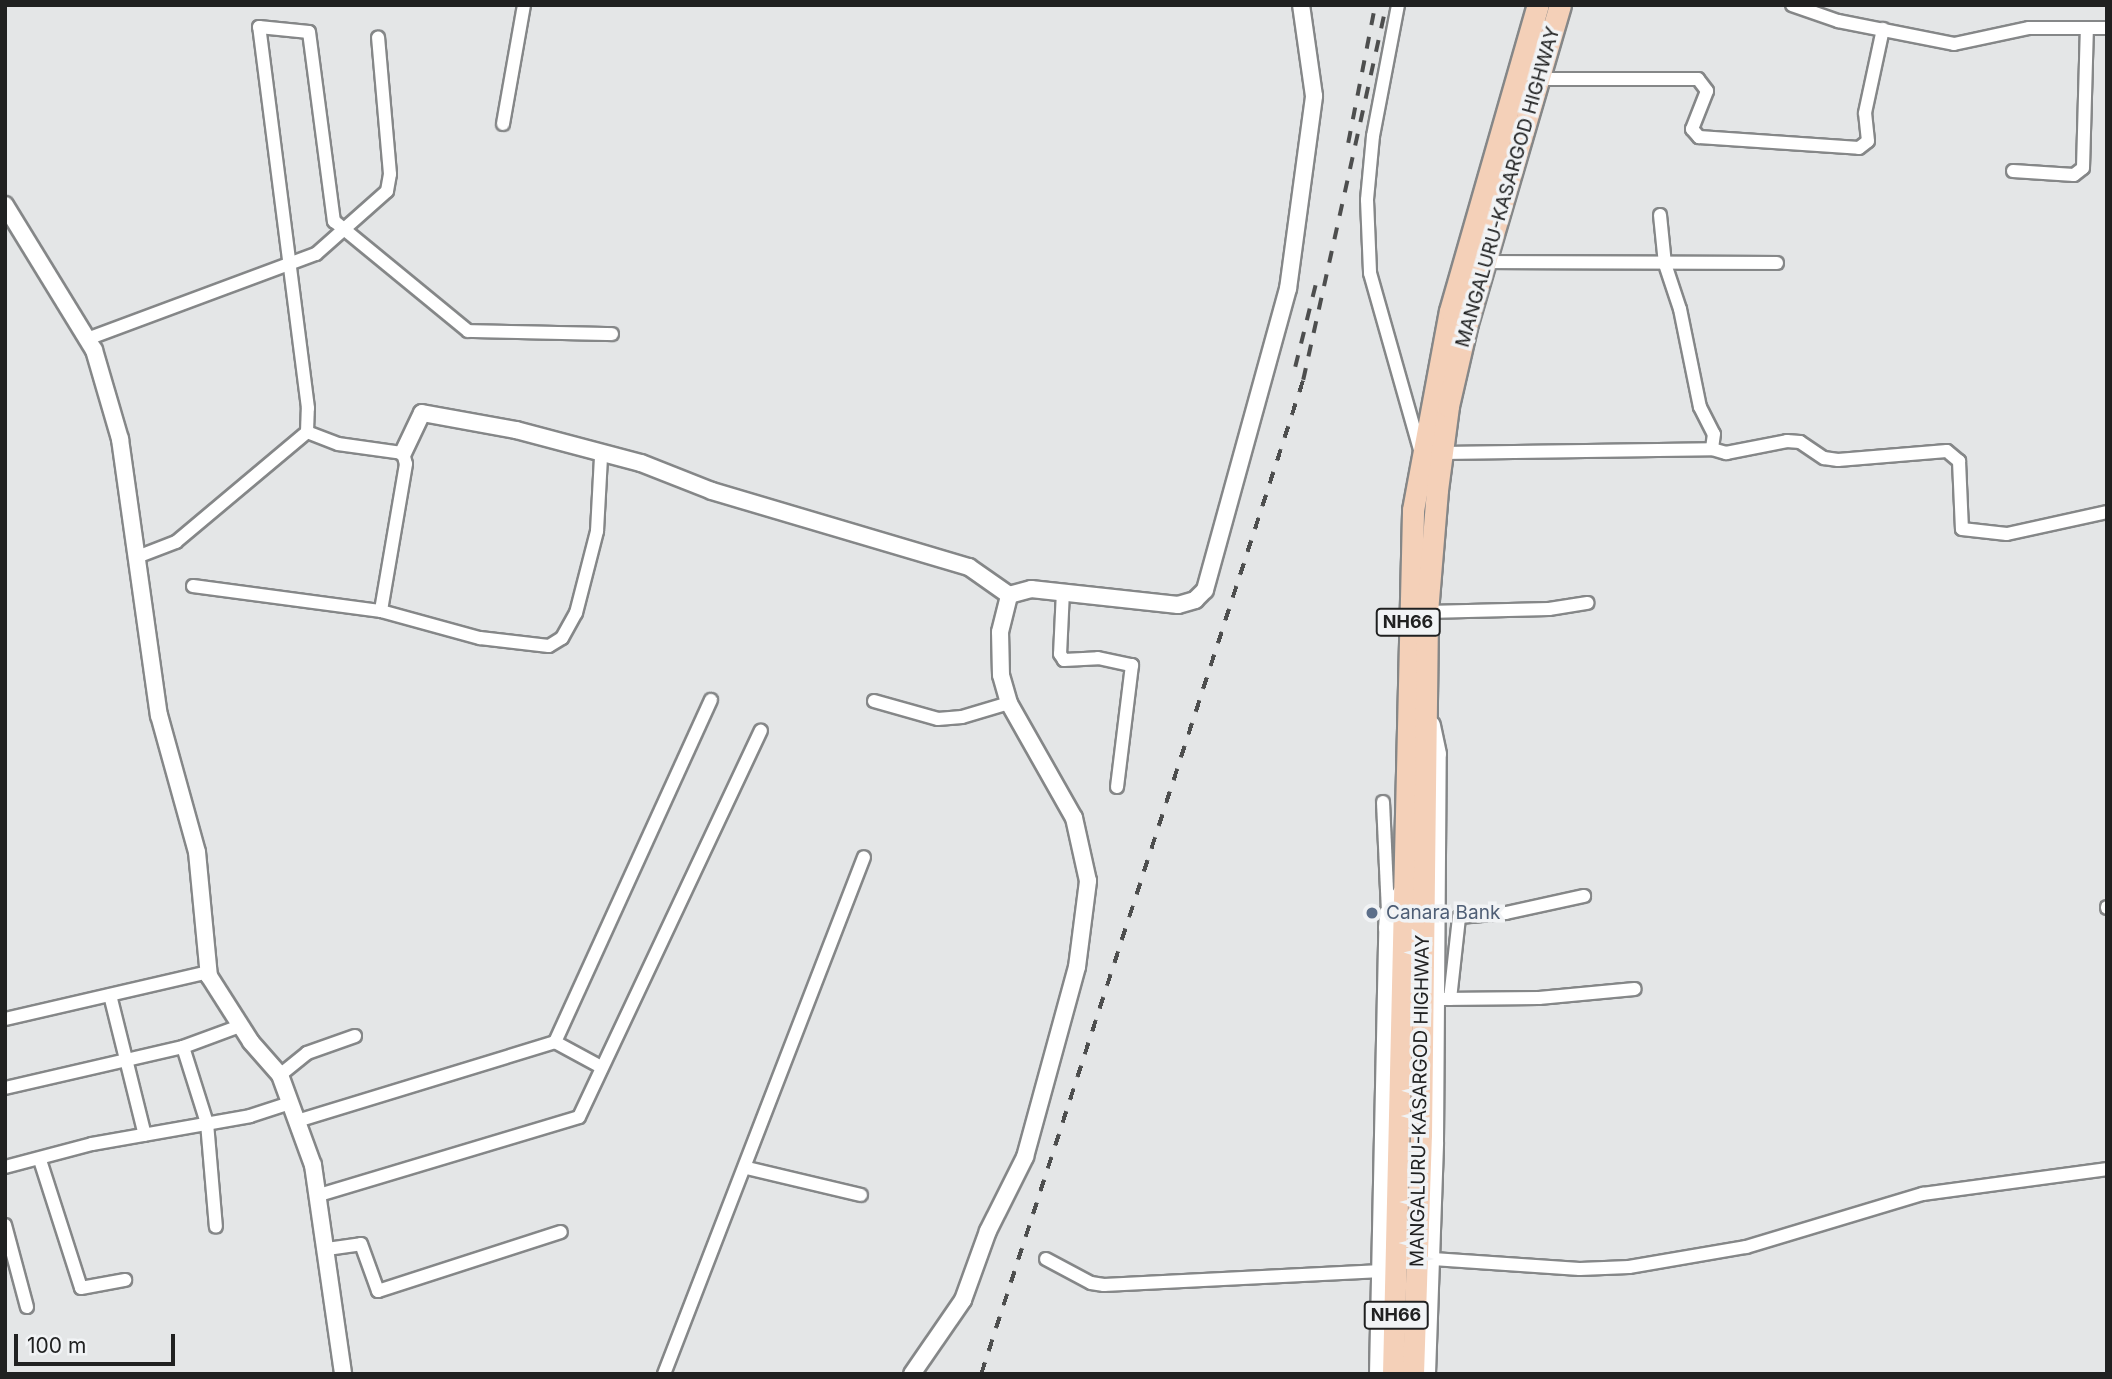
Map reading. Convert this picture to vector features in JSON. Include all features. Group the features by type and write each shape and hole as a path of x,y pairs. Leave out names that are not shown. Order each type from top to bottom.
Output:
{"highway":[{"name":"MANGALURU-KASARGOD HIGHWAY","path":"1413,1374 1402,1259 1409,597 1450,311 1538,5"},
{"name":"MANGALURU-KASARGOD HIGHWAY","path":"1393,1374 1402,1259 1426,695 1431,453 1448,406 1483,262 1560,5"}],"street":[{"path":"503,124 524,5"},
{"path":"1009,595 1031,589 1063,591 1178,606 1195,600 1210,579 1288,289 1314,96 1301,5"},
{"path":"1398,5 1373,136 1367,212 1370,273 1431,453 1712,449 1751,452 1787,442 1800,442 1824,457 1838,460 1954,453 1959,461 1959,521 1962,529 2007,534 2107,512"},
{"path":"1797,6 1883,29 1954,44 2029,28 2107,28"},
{"path":"136,557 176,542 307,432 308,408 259,27 309,32 334,221 468,331 612,334"},
{"path":"2013,171 2074,175 2083,168 2087,28"},
{"path":"1538,79 1698,79 1707,91 1692,128 1699,137 1859,148 1868,141 1865,113 1883,29"},
{"path":"87,339 287,261 316,254 387,191 390,174 377,38"},
{"path":"5,205 87,339 120,439 159,715 197,852 208,972 240,1026 280,1075 297,1121 319,1195 343,1374"},
{"path":"1660,215 1665,264 1680,309 1700,407 1714,434 1712,449"},
{"path":"1483,262 1777,263"},
{"path":"381,611 406,464 403,453 422,413 516,430 601,456 641,463 712,491 969,567 1009,595"},
{"path":"307,432 338,444 403,453"},
{"path":"193,586 381,611 435,628 517,645 549,646 562,638 573,623 597,531 601,456"},
{"path":"1063,591 1060,654 1064,660 1098,658 1132,665 1116,787"},
{"path":"912,1374 963,1300 988,1231 1025,1157 1077,967 1088,881 1081,844 1069,808 1009,703 1001,675 1000,632 1009,595"},
{"path":"1426,612 1549,609 1588,603"},
{"path":"1426,695 1438,754 1442,999"},
{"path":"555,1042 710,700"},
{"path":"874,701 938,719 962,717 1009,703"},
{"path":"319,1195 579,1117 761,731"},
{"path":"1383,802 1402,1259 1427,1374"},
{"path":"747,1168 761,1120 864,857"},
{"path":"1388,913 1404,888"},
{"path":"1378,1374 1402,1259 1442,999 1459,917 1506,913 1584,896"},
{"path":"5,1019 208,972"},
{"path":"1442,999 1539,998 1635,989"},
{"path":"110,995 124,1060 145,1135"},
{"path":"5,1088 183,1047 240,1026"},
{"path":"280,1075 307,1053 355,1036"},
{"path":"297,1121 555,1042 601,1067"},
{"path":"183,1047 207,1123 216,1227"},
{"path":"5,1167 145,1135 250,1116 290,1103"},
{"path":"40,1160 81,1288 125,1280"},
{"path":"664,1374 740,1172 747,1168 861,1195"},
{"path":"1046,1259 1091,1283 1104,1285 1402,1259 1580,1269 1629,1267 1746,1247 1923,1194 2107,1169"},
{"path":"5,1225 27,1307"},
{"path":"327,1249 361,1244 378,1291 561,1232"}],"railway":[{"path":"1348,143 1375,5"},
{"path":"981,1374 1303,380 1386,5"},
{"path":"1295,367 1317,279"}],"place":[{"name":"Canara Bank","path":"1372,913"}]}
